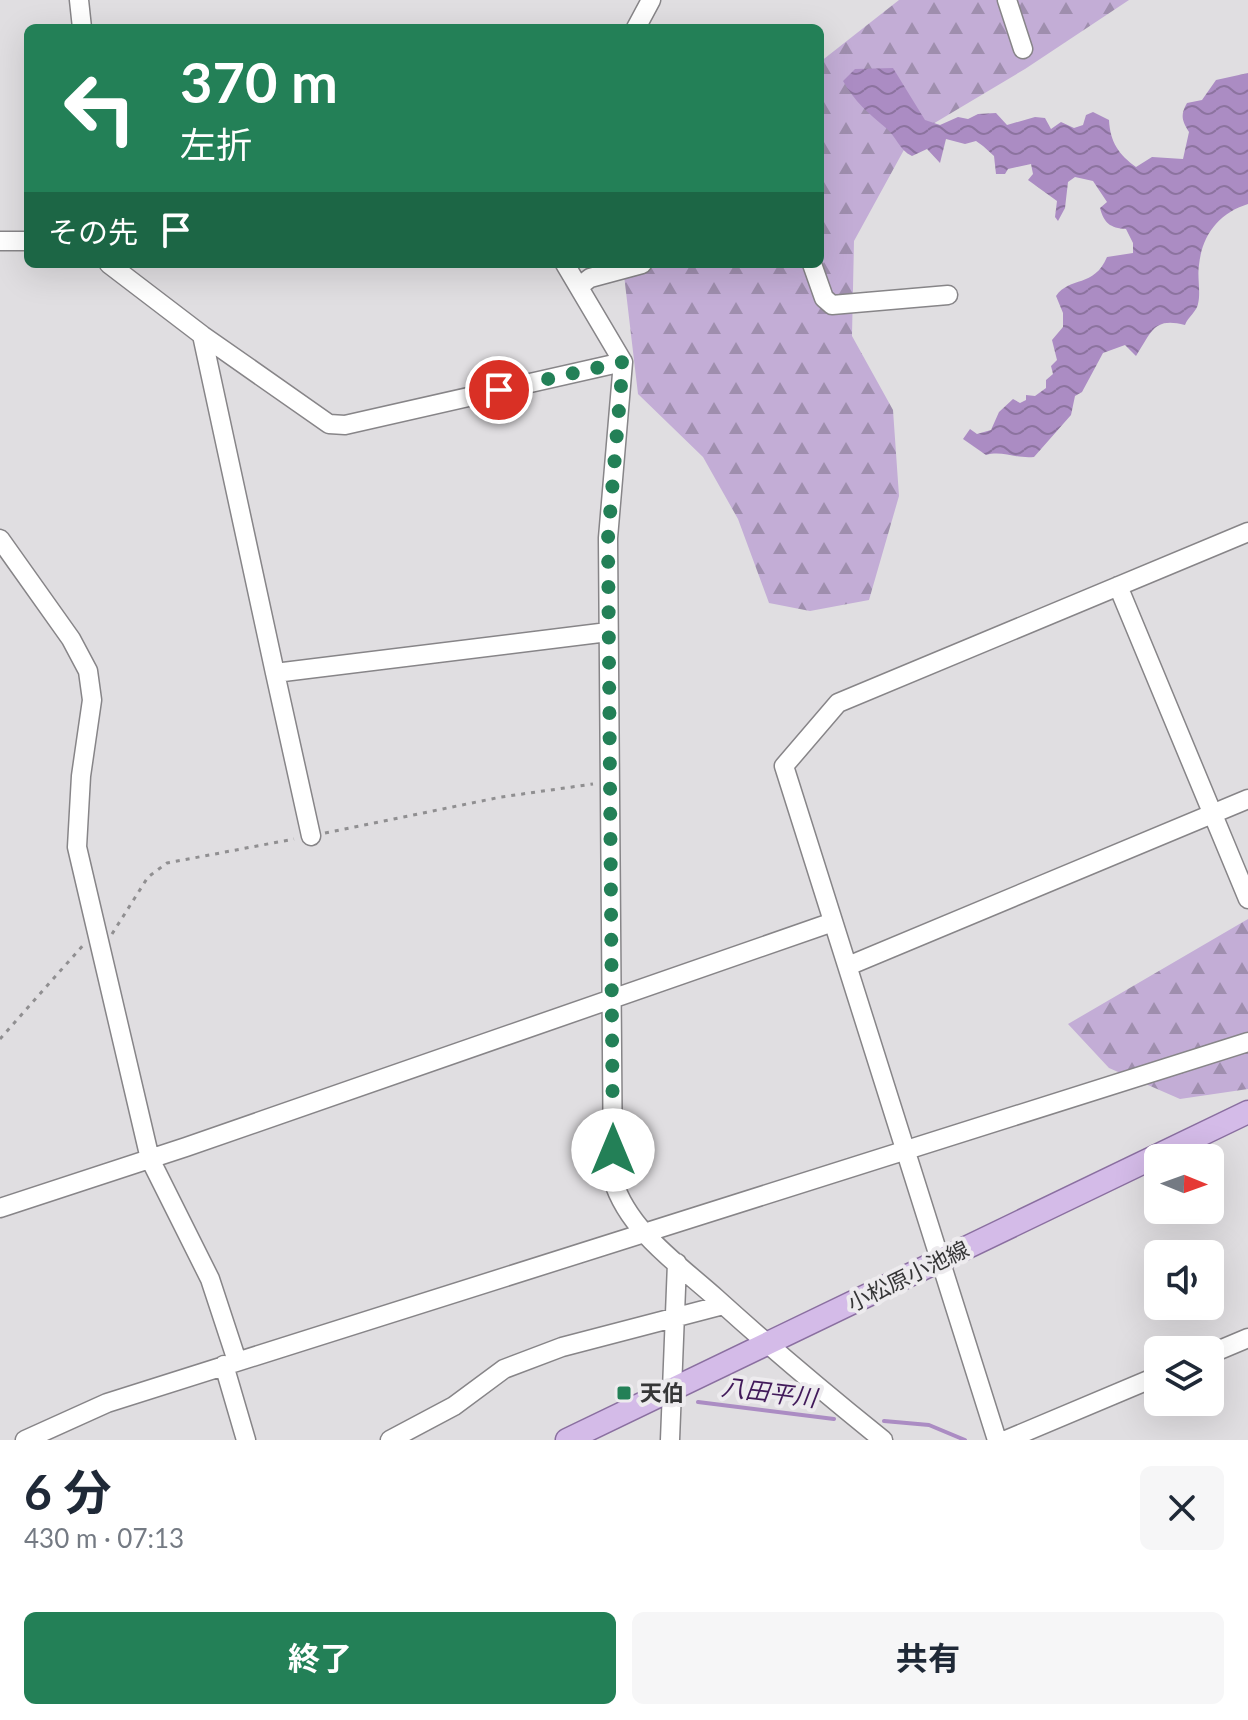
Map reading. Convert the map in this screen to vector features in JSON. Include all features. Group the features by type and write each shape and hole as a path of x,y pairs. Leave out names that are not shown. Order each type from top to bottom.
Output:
{"main road":[{"name":"小松原小池線","path":"567,1440 1248,1112"}],"street":[{"path":"80,0 82,24"},
{"path":"638,24 651,0"},
{"path":"1007,0 1023,49"},
{"path":"0,241 24,241"},
{"path":"114,268 202,335 329,424 345,425 623,362"},
{"path":"568,268 581,285 623,362 608,538 613,1180 618,1195 643,1232 767,1345 883,1440"},
{"path":"581,285 590,278 627,268"},
{"path":"813,268 824,298 832,305 948,295"},
{"path":"202,335 311,836"},
{"path":"997,1440 784,766 838,703 1248,532"},
{"path":"0,539 71,639 88,671 92,700 81,776 77,847 150,1159 210,1279 246,1440"},
{"path":"1118,586 1248,899"},
{"path":"275,673 608,632"},
{"path":"848,966 1248,799"},
{"path":"0,1208 833,922"},
{"path":"25,1440 107,1403 1248,1042"},
{"path":"670,1440 677,1263"},
{"path":"390,1440 454,1406 504,1369 562,1347 723,1305"},
{"path":"1224,1348 1248,1338"},
{"path":"1006,1440 1144,1382"}],"path":[{"path":"0,1039 33,1006 77,949 101,941 148,877 167,863 501,797 609,782"}],"green space":[{"path":"899,0 1129,0 1025,69 911,137 854,241 852,336 893,410 899,496 869,600 810,611 769,603 738,519 703,457 638,394 624,275 625,268 824,268 824,59"},
{"path":"1248,919 1248,1089 1180,1099 1109,1068 1068,1024"}],"water":[{"path":"893,68 925,120 940,125 958,117 968,119 978,114 996,113 1007,125 1035,117 1045,118 1051,129 1061,122 1074,128 1083,125 1086,115 1093,112 1109,120 1116,147 1136,167 1152,157 1183,159 1189,132 1183,118 1187,103 1202,100 1216,80 1248,73 1248,204 1221,219 1208,235 1201,254 1196,309 1185,325 1166,323 1154,328 1136,356 1125,345 1103,353 1082,392 1075,396 1071,415 1034,457 998,453 986,455 963,439 970,429 977,434 991,430 999,412 1013,399 1020,403 1026,400 1026,395 1035,396 1046,388 1046,380 1053,374 1051,366 1057,360 1052,340 1063,327 1063,313 1056,296 1068,286 1096,273 1107,257 1133,253 1133,243 1126,229 1108,224 1100,208 1107,202 1093,181 1075,177 1068,182 1065,208 1058,221 1055,217 1057,201 1028,180 1033,174 1031,164 1008,169 1005,174 996,174 994,156 976,141 965,144 946,139 940,163 927,149 912,156 857,101 843,81 855,69"}],"waterway":[{"name":"八田平川","path":"698,1402 834,1419"},
{"name":"八田平川","path":"884,1421 929,1425 965,1440"}],"place":[{"name":"天伯","path":"624,1393"}],"route":[{"path":"499,390 623,362 624,379 608,538 613,1150"}]}
